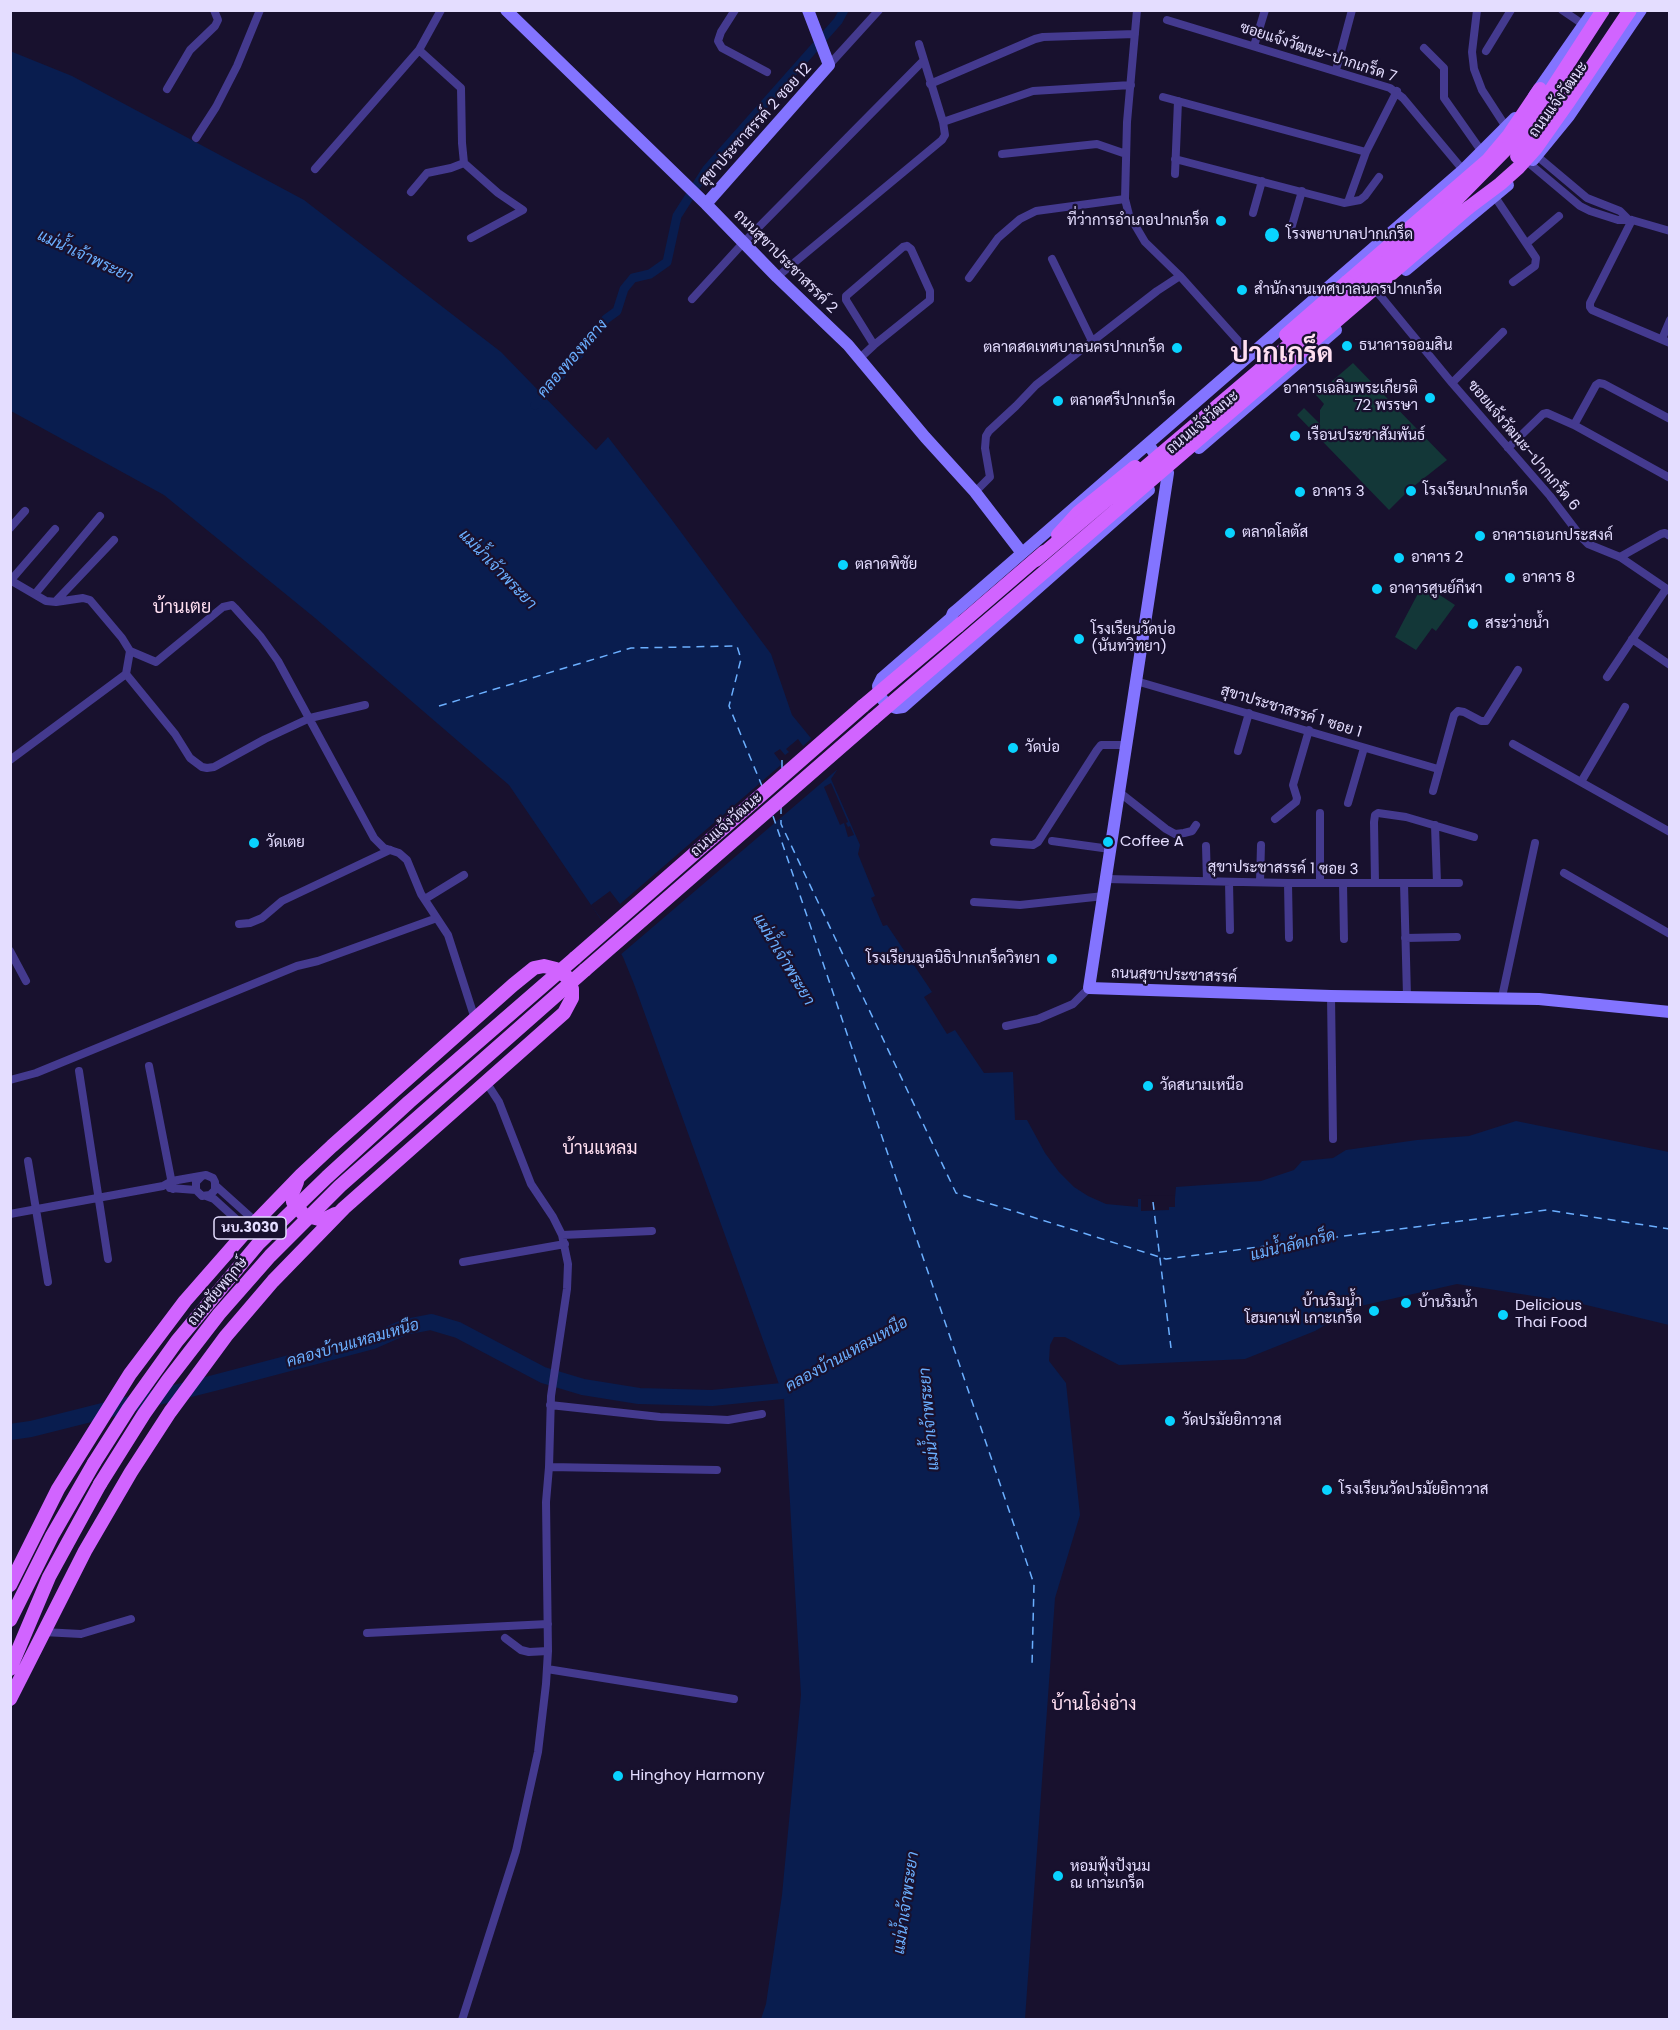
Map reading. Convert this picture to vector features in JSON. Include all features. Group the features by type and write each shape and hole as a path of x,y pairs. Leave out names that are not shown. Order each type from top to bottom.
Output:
{"main road":[{"name":"ถนนสุขาประชาสรรค์ 2","path":"506,10 702,200 777,278 860,358 919,430 975,492 1022,553"},
{"path":"808,10 829,65"},
{"name":"ถนนแจ้งวัฒนะ","path":"1594,10 1540,89 1482,152 953,613 951,618 882,678 878,686 880,696 886,704 896,708 903,707 973,644 1019,607 1168,473 1246,409 1378,293 1495,197 1534,160 1569,116 1641,10"},
{"name":"ถนนแจ้งวัฒนะ","path":"575,958 863,706 1452,204 1512,143 1542,104 1603,10"},
{"name":"ถนนแจ้งวัฒนะ","path":"585,970 1074,545 1468,208 1522,150 1552,110 1619,10"},
{"path":"1468,208 1500,184 1536,148 1630,10"},
{"name":"สุขาประชาสรรค์ 2 ซอย 12","path":"702,200 829,65"},
{"path":"1036,560 1078,513 1135,467 1488,160 1509,135 1540,89"},
{"path":"1148,444 1168,473"},
{"name":"ถนนสุขาประชาสรรค์","path":"1168,473 1089,988 1331,996 1502,997 1670,1012"},
{"path":"951,618 963,637 973,644"},
{"name":"ถนนชัยพฤกษ์","path":"10,1620 52,1536 135,1398 177,1341 258,1244 376,1132 575,958"},
{"name":"ถนนชัยพฤกษ์","path":"10,1585 58,1489 130,1374 185,1301 252,1226 301,1175 534,968 544,966 556,969 567,977 572,989 572,998 564,1013 344,1208 273,1281 232,1328 175,1406 131,1472 85,1551 10,1699"},
{"name":"ถนนชัยพฤกษ์","path":"10,1669 49,1577 100,1484 144,1414 219,1314 270,1256 340,1186 585,970"},
{"path":"301,1175 292,1194 293,1202 303,1215 319,1219 327,1218 344,1208"}],"street":[{"path":"167,89 190,50 215,26 218,20 214,10"},
{"path":"196,138 216,107 237,66 260,10"},
{"path":"315,170 419,50 441,10"},
{"path":"735,10 718,41 722,48 767,72"},
{"path":"829,65 879,10"},
{"path":"1137,10 1126,154 1125,199 1129,215 1145,242 1250,354"},
{"path":"1254,46 1265,10"},
{"path":"1336,70 1352,10"},
{"path":"1477,10 1472,52 1474,69 1482,90 1506,127"},
{"path":"1486,51 1511,10"},
{"path":"1562,10 1584,25"},
{"name":"ซอยแจ้งวัฒนะ-ปากเกร็ด 7","path":"1167,20 1336,70 1397,91 1463,170"},
{"path":"930,84 1035,39 1135,34"},
{"path":"777,278 942,140 945,135 943,122 919,44"},
{"path":"1424,48 1444,68 1444,98 1482,152"},
{"path":"419,50 461,88 464,162 498,193 523,210 471,238"},
{"path":"692,299 744,242 923,61"},
{"path":"943,122 1033,91 1131,86"},
{"path":"1348,202 1365,152 1397,91"},
{"path":"1162,97 1365,152"},
{"path":"1175,174 1178,102"},
{"path":"1002,154 1097,144 1126,154"},
{"path":"1175,159 1344,203 1360,200 1379,177"},
{"path":"1534,160 1587,198 1620,212 1630,219 1670,231"},
{"path":"411,192 427,173 451,168 464,162"},
{"path":"1253,213 1262,181"},
{"path":"1291,229 1302,191"},
{"path":"1495,197 1536,258 1536,264 1513,282"},
{"path":"969,278 998,238 1020,219 1036,211 1125,199"},
{"path":"1527,243 1559,216"},
{"path":"1630,219 1590,303 1590,308 1666,341 1670,320"},
{"path":"860,358 930,300 930,291 908,246 903,247 846,296 846,300 874,345"},
{"path":"1052,259 1092,341"},
{"path":"975,492 990,477 985,448 989,431 1036,385 1179,276"},
{"name":"ซอยแจ้งวัฒนะ-ปากเกร็ด 6","path":"1378,293 1452,383 1551,496 1582,538 1588,544 1620,557 1668,590"},
{"path":"1452,383 1503,333"},
{"path":"1574,425 1599,383 1670,419"},
{"path":"1508,447 1543,414 1551,414 1670,478"},
{"path":"10,528 25,511"},
{"path":"35,594 100,516"},
{"path":"10,760 126,674 130,651 123,638 90,600 83,598 56,602 46,601 11,580 55,530"},
{"path":"1620,557 1661,534 1665,533 1670,536"},
{"path":"56,602 114,540"},
{"path":"1607,676 1668,590"},
{"path":"130,651 156,662 223,607 231,605 247,620 278,661 374,838 384,848 399,853 407,860 425,899 450,942 475,1019"},
{"path":"1632,639 1670,665"},
{"path":"1433,791 1454,715 1458,711 1464,712 1481,721 1486,721 1518,670"},
{"path":"126,674 175,734 190,758 202,767 214,767 310,718 365,705"},
{"name":"สุขาประชาสรรค์ 1 ซอย 1","path":"1136,681 1438,769"},
{"path":"1581,782 1625,707"},
{"path":"1238,751 1249,713"},
{"path":"1275,819 1296,802 1293,785 1309,730"},
{"path":"1513,744 1670,832"},
{"path":"994,842 1033,845 1038,843 1097,750 1101,746 1126,745"},
{"path":"1348,803 1364,748"},
{"path":"1119,792 1175,834 1192,831 1196,825"},
{"path":"1320,813 1320,882"},
{"path":"1375,883 1375,815 1382,813 1406,817 1474,837"},
{"path":"1435,825 1437,883"},
{"path":"1052,840 1110,849"},
{"path":"1502,997 1535,843"},
{"path":"1260,882 1262,845"},
{"path":"1206,846 1207,881"},
{"path":"239,924 250,923 262,918 288,897 390,850"},
{"path":"1564,873 1670,934"},
{"path":"425,899 464,874"},
{"name":"สุขาประชาสรรค์ 1 ซอย 3","path":"1106,879 1288,883 1459,883"},
{"path":"1229,882 1230,930"},
{"path":"1288,883 1289,938"},
{"path":"1343,883 1344,939"},
{"path":"1404,883 1407,996"},
{"path":"974,902 1020,905 1104,896"},
{"path":"10,1080 36,1073 297,966 318,961 437,918"},
{"path":"1406,938 1457,937"},
{"path":"10,951 26,981"},
{"path":"1006,1026 1038,1019 1073,1004 1089,988"},
{"path":"1331,996 1333,1139"},
{"path":"148,1066 169,1186"},
{"path":"79,1071 108,1259"},
{"path":"462,2019 510,1869 524,1819 537,1752 548,1651 546,1502 550,1401 567,1289 568,1264 562,1235 531,1184 500,1102 486,1082"},
{"path":"28,1161 48,1282"},
{"path":"10,1214 169,1186 206,1175 213,1178 216,1186 252,1226"},
{"path":"196,1190 196,1182 202,1176"},
{"path":"169,1186 196,1190 202,1196 214,1199 252,1226"},
{"path":"206,1196 213,1193 216,1186"},
{"path":"562,1235 652,1231"},
{"path":"463,1262 565,1244"},
{"path":"550,1401 688,1419 728,1420 762,1414"},
{"path":"549,1467 717,1470"},
{"path":"43,1633 81,1634 131,1619"},
{"path":"367,1633 548,1624"},
{"path":"505,1638 521,1650 548,1651"},
{"path":"547,1669 734,1699"}],"green space":[{"path":"1353,363 1447,460 1409,490 1389,510 1297,415 1304,408 1320,424 1320,410 1324,404 1316,395"},
{"path":"1423,584 1455,605 1436,631 1432,628 1416,650 1395,637"}],"water":[{"path":"10,51 72,76 304,200 501,352 596,450 608,437 771,654 792,715 837,770 831,779 860,845 858,854 875,896 871,898 883,926 887,925 932,992 924,997 947,1034 955,1030 984,1073 1013,1072 1015,1120 1027,1120 1045,1153 1074,1187 1106,1204 1138,1207 1138,1199 1175,1198 1176,1187 1261,1181 1294,1170 1302,1161 1333,1158 1346,1150 1417,1140 1469,1136 1516,1121 1669,1152 1669,1325 1578,1303 1457,1284 1356,1307 1315,1331 1245,1359 1119,1365 1065,1337 1054,1337 1050,1345 1049,1361 1066,1383 1080,1515 1055,1598 1025,2019 761,2019 766,2004 782,1895 801,1695 784,1398 634,984 623,957 602,921 509,785 315,618 164,495 11,411"}],"pier":[{"path":"813,737 839,768 619,956 599,921 601,919 591,905 610,891 620,904 782,764 774,753 780,749 785,755 789,752 786,749 798,739 803,746"},
{"path":"831,783 848,822 846,823 854,835 848,837 844,823 840,825 824,787"},
{"path":"1175,1195 1175,1207 1169,1207 1169,1210 1141,1211 1141,1196"}],"waterway":[{"name":"คลองทองหลาง","path":"535,405 587,345 606,319 617,311 624,289 633,278 650,274 667,262 677,216 707,169 838,21 844,10"},
{"name":"คลองบ้านแหลมเหนือ","path":"10,1432 31,1429 214,1383 373,1341 405,1327 431,1322 458,1330 543,1375 583,1387 639,1396 712,1398 782,1391 802,1380"}],"ferry route":[{"path":"439,706 631,648 737,646 741,659 729,706 762,786"},
{"path":"782,757 782,768"},
{"path":"781,806 781,824 956,1193 1166,1259 1547,1210 1670,1229"},
{"path":"773,816 1034,1584 1032,1666"},
{"path":"1153,1202 1171,1348"}],"place":[{"name":"ที่ว่าการอำเภอปากเกร็ด","path":"1221,221"},
{"name":"โรงพยาบาลปากเกร็ด","path":"1272,235"},
{"name":"สำนักงานเทศบาลนครปากเกร็ด","path":"1242,290"},
{"name":"ธนาคารออมสิน","path":"1347,346"},
{"name":"ตลาดสดเทศบาลนครปากเกร็ด","path":"1177,348"},
{"name":"อาคารเฉลิมพระเกียรติ 72 พรรษา","path":"1430,398"},
{"name":"ตลาดศรีปากเกร็ด","path":"1058,401"},
{"name":"เรือนประชาสัมพันธ์","path":"1295,436"},
{"name":"โรงเรียนปากเกร็ด","path":"1411,491"},
{"name":"อาคาร 3","path":"1300,492"},
{"name":"ตลาดโลตัส","path":"1230,533"},
{"name":"อาคารเอนกประสงค์","path":"1480,536"},
{"name":"อาคาร 2","path":"1399,558"},
{"name":"ตลาดพิชัย","path":"843,565"},
{"name":"อาคาร 8","path":"1510,578"},
{"name":"อาคารศูนย์กีฬา","path":"1377,589"},
{"name":"สระว่ายน้ำ","path":"1473,624"},
{"name":"โรงเรียนวัดบ่อ (นันทวิทยา)","path":"1079,639"},
{"name":"วัดบ่อ","path":"1013,748"},
{"name":"Coffee A","path":"1108,842"},
{"name":"วัดเตย","path":"254,843"},
{"name":"โรงเรียนมูลนิธิปากเกร็ดวิทยา","path":"1052,959"},
{"name":"วัดสนามเหนือ","path":"1148,1086"},
{"name":"บ้านริมน้ำ","path":"1406,1303"},
{"name":"บ้านริมน้ำ โฮมคาเฟ่ เกาะเกร็ด","path":"1374,1311"},
{"name":"Delicious Thai Food","path":"1503,1315"},
{"name":"วัดปรมัยยิกาวาส","path":"1170,1421"},
{"name":"โรงเรียนวัดปรมัยยิกาวาส","path":"1327,1490"},
{"name":"Hinghoy Harmony","path":"618,1776"},
{"name":"หอมฟุ้งปังนม ณ เกาะเกร็ด","path":"1058,1876"}],"district":[{"name":"ปากเกร็ด","path":"1282,355"},
{"name":"บ้านเตย","path":"182,608"},
{"name":"บ้านแหลม","path":"600,1149"},
{"name":"บ้านโอ่งอ่าง","path":"1094,1705"}],"water label":[{"name":"แม่น้ำเจ้าพระยา","path":"85,257"},
{"name":"แม่น้ำเจ้าพระยา","path":"497,570"},
{"name":"แม่น้ำเจ้าพระยา","path":"783,960"},
{"name":"แม่น้ำลัดเกร็ด","path":"1293,1246"},
{"name":"แม่น้ำเจ้าพระยา","path":"930,1419"},
{"name":"แม่น้ำเจ้าพระยา","path":"907,1903"}]}
